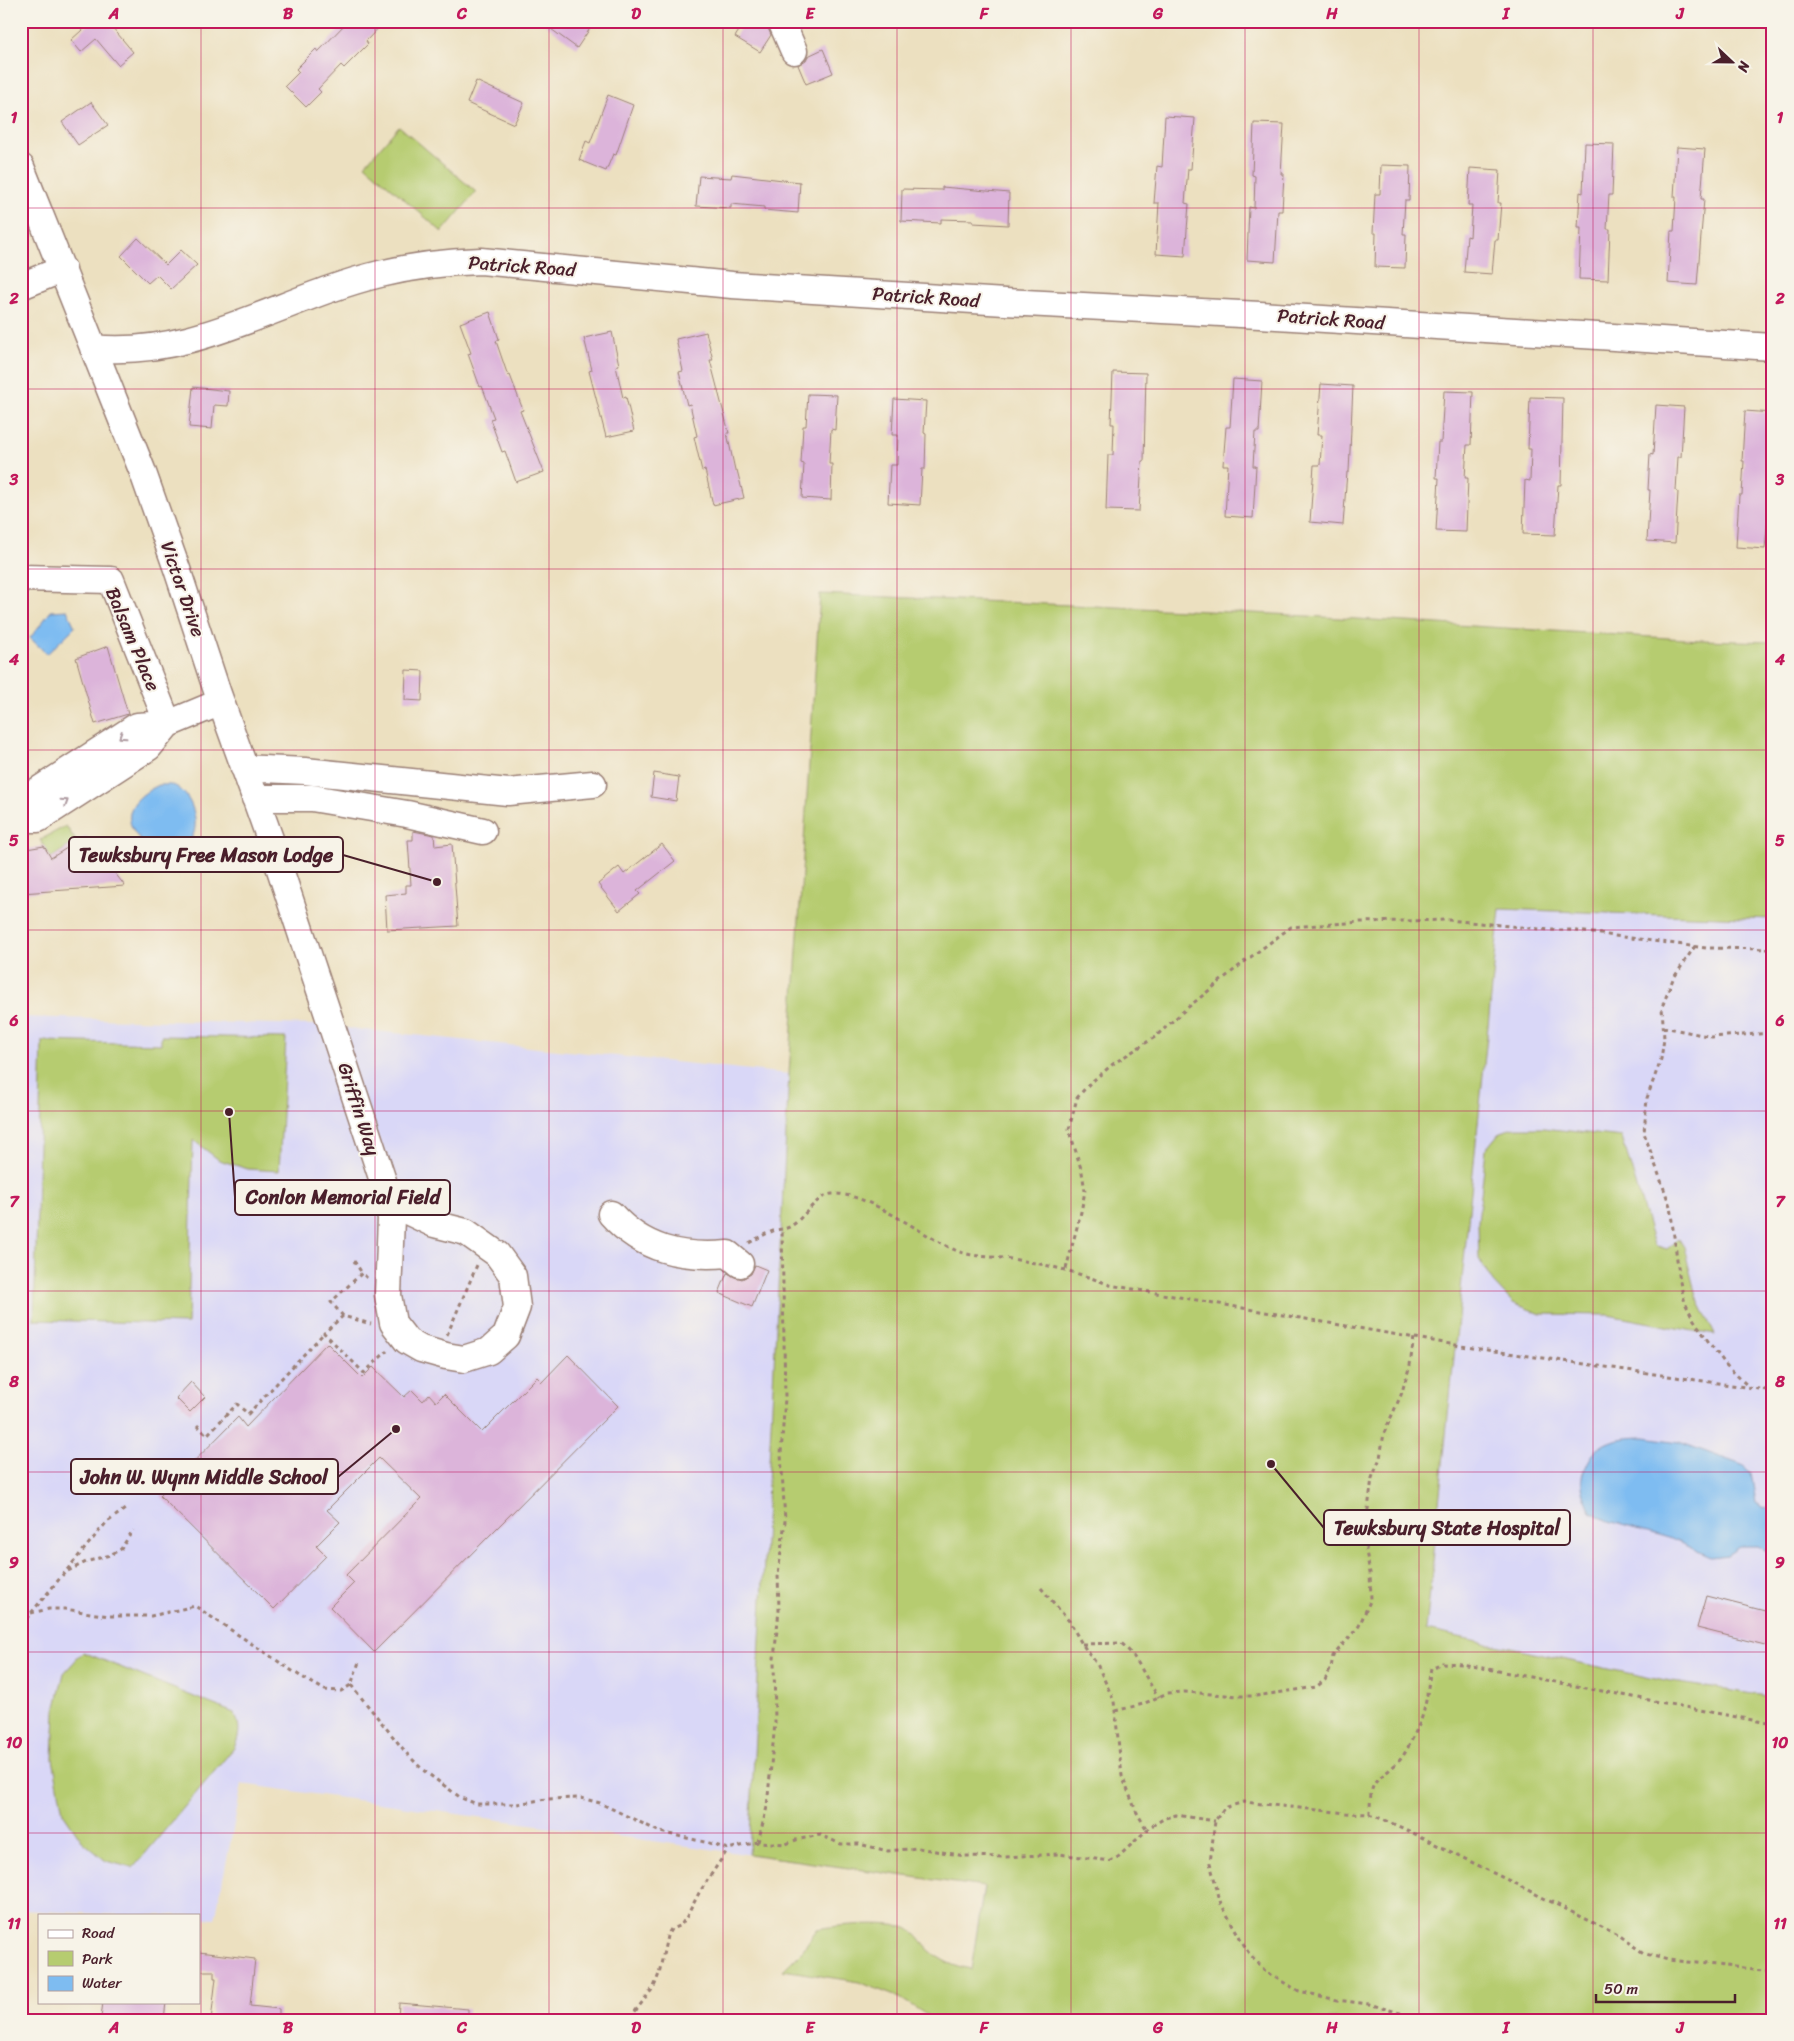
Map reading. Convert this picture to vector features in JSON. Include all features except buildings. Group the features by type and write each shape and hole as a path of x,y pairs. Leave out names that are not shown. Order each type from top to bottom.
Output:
{"street":[{"path":"781,21 794,51"},
{"name":"Victor Drive","path":"21,166 142,470 329,1017"},
{"name":"Patrick Road","path":"93,348 145,350 175,344 254,320 324,292 380,274 446,262 481,261 732,285 1013,303 1260,315 1773,346"},
{"path":"21,286 62,269"},
{"name":"Balsam Place","path":"21,578 111,580 168,724"},
{"path":"21,804 138,726 168,724 221,702"},
{"path":"21,820 38,819 149,747 168,724"},
{"path":"244,768 305,771 508,792 593,784"},
{"path":"255,798 312,798 407,814 483,831"},
{"name":"Griffin Way","path":"329,1017 384,1184 388,1202 391,1218 388,1295 393,1323 406,1341 420,1349 439,1355 464,1359 489,1351 506,1336 517,1307 513,1276 497,1254 466,1232 434,1224 388,1202"},
{"path":"611,1214 625,1230 655,1247 704,1256 734,1259"}],"path":[{"path":"1066,1269 1085,1191 1082,1172 1069,1129 1076,1098 1113,1064 1154,1037 1244,962 1291,927 1361,922 1448,920 1550,930 1570,930 1695,946 1773,948"},
{"path":"1695,946 1673,979 1662,1007 1661,1059 1647,1098 1644,1133 1670,1206 1680,1282 1685,1303 1694,1320 1727,1366 1749,1387"},
{"path":"1663,1027 1712,1037 1773,1033"},
{"path":"734,1259 760,1235 791,1226 829,1194 841,1194 851,1196 899,1218 956,1250 981,1257 1004,1257 1066,1269 1110,1285 1483,1349 1773,1391"},
{"path":"758,1842 767,1807 775,1723 774,1659 778,1610 778,1574 785,1521 781,1454 785,1398 782,1229"},
{"path":"439,1355 487,1247"},
{"path":"354,1261 362,1273"},
{"path":"197,1426 207,1435 236,1404 248,1414 324,1333 343,1316"},
{"path":"324,1333 364,1373 389,1349"},
{"path":"1115,1711 1130,1708 1167,1694 1185,1692 1256,1696 1316,1687 1324,1680 1331,1668 1333,1656 1359,1626 1370,1599 1366,1525 1372,1478 1380,1458 1381,1444 1390,1417 1401,1395 1410,1365 1414,1337"},
{"path":"21,1625 106,1523 125,1509"},
{"path":"65,1572 121,1549 133,1530"},
{"path":"1041,1588 1069,1621 1082,1644 1097,1664 1114,1700 1122,1776 1138,1817 1147,1830"},
{"path":"31,1613 49,1609 65,1609 109,1616 151,1616 195,1606 300,1676 325,1690 341,1691 351,1685 359,1662"},
{"path":"1082,1644 1121,1643 1135,1657 1148,1683 1159,1697"},
{"path":"1370,1814 1371,1790 1375,1781 1400,1760 1417,1730 1425,1708 1431,1668 1442,1663 1462,1664 1773,1724"},
{"path":"351,1685 413,1760 461,1798 470,1802 517,1804 546,1799 581,1798 600,1803 660,1832 728,1849 758,1842 786,1844 820,1834 841,1844 859,1844 888,1851 918,1848 965,1856 1004,1857 1059,1854 1110,1861 1118,1857 1147,1830 1165,1818 1176,1815 1215,1821"},
{"path":"1424,2020 1370,2004 1338,2000 1299,1991 1267,1973 1248,1952 1221,1904 1210,1863 1215,1821 1224,1808 1244,1802 1370,1814 1405,1829 1620,1936 1646,1954 1668,1960 1773,1971"},
{"path":"630,2018 654,1987 660,1974 670,1929 680,1925 687,1916 699,1893 728,1849"}],"shaded area":[{"path":"820,594 1274,614 1701,640 1773,642 1773,2020 963,2020 983,1887 242,1784 215,1919 200,1918 200,1914 103,1914 21,1910 21,1017 317,1025 789,1074"}],"green space":[{"path":"399,126 476,192 442,232 365,165"},
{"path":"820,594 1274,614 1701,640 1773,642 1773,919 1500,909 1426,1630 1665,1681 1773,1697 1773,2020 940,2020 933,2019 900,1998 859,1982 783,1970 802,1951 817,1929 875,1924 907,1928 938,1957 954,1965 971,1970 984,1887 749,1854 789,1074"},
{"path":"66,826 76,841 51,858 40,840"},
{"path":"161,1036 286,1038 279,1171 248,1169 219,1160 193,1140 188,1324 34,1320 42,1041 161,1044"},
{"path":"1514,1128 1543,1128 1622,1137 1654,1245 1667,1249 1679,1239 1684,1247 1696,1296 1715,1335 1608,1315 1541,1314 1513,1303 1493,1282 1479,1259 1478,1222 1486,1149 1500,1132"},
{"path":"83,1652 234,1713 239,1726 238,1739 234,1748 133,1868 106,1861 82,1841 63,1813 53,1759 55,1711 64,1673"}],"water":[{"path":"67,610 75,627 47,654 30,638 51,611"},
{"path":"159,785 177,787 187,798 194,813 195,828 193,836 184,847 171,852 151,849 141,841 130,823 130,815 136,801"},
{"path":"1645,1437 1679,1442 1742,1465 1751,1473 1756,1503 1765,1508 1773,1506 1773,1555 1758,1547 1740,1547 1728,1555 1711,1557 1669,1538 1609,1521 1591,1512 1583,1492 1582,1478 1596,1451 1602,1445 1617,1440"}],"place":[{"name":"Tewksbury Free Mason Lodge","path":"437,882"},
{"name":"Conlon Memorial Field","path":"229,1112"},
{"name":"John W. Wynn Middle School","path":"396,1429"},
{"name":"Tewksbury State Hospital","path":"1271,1464"}]}
